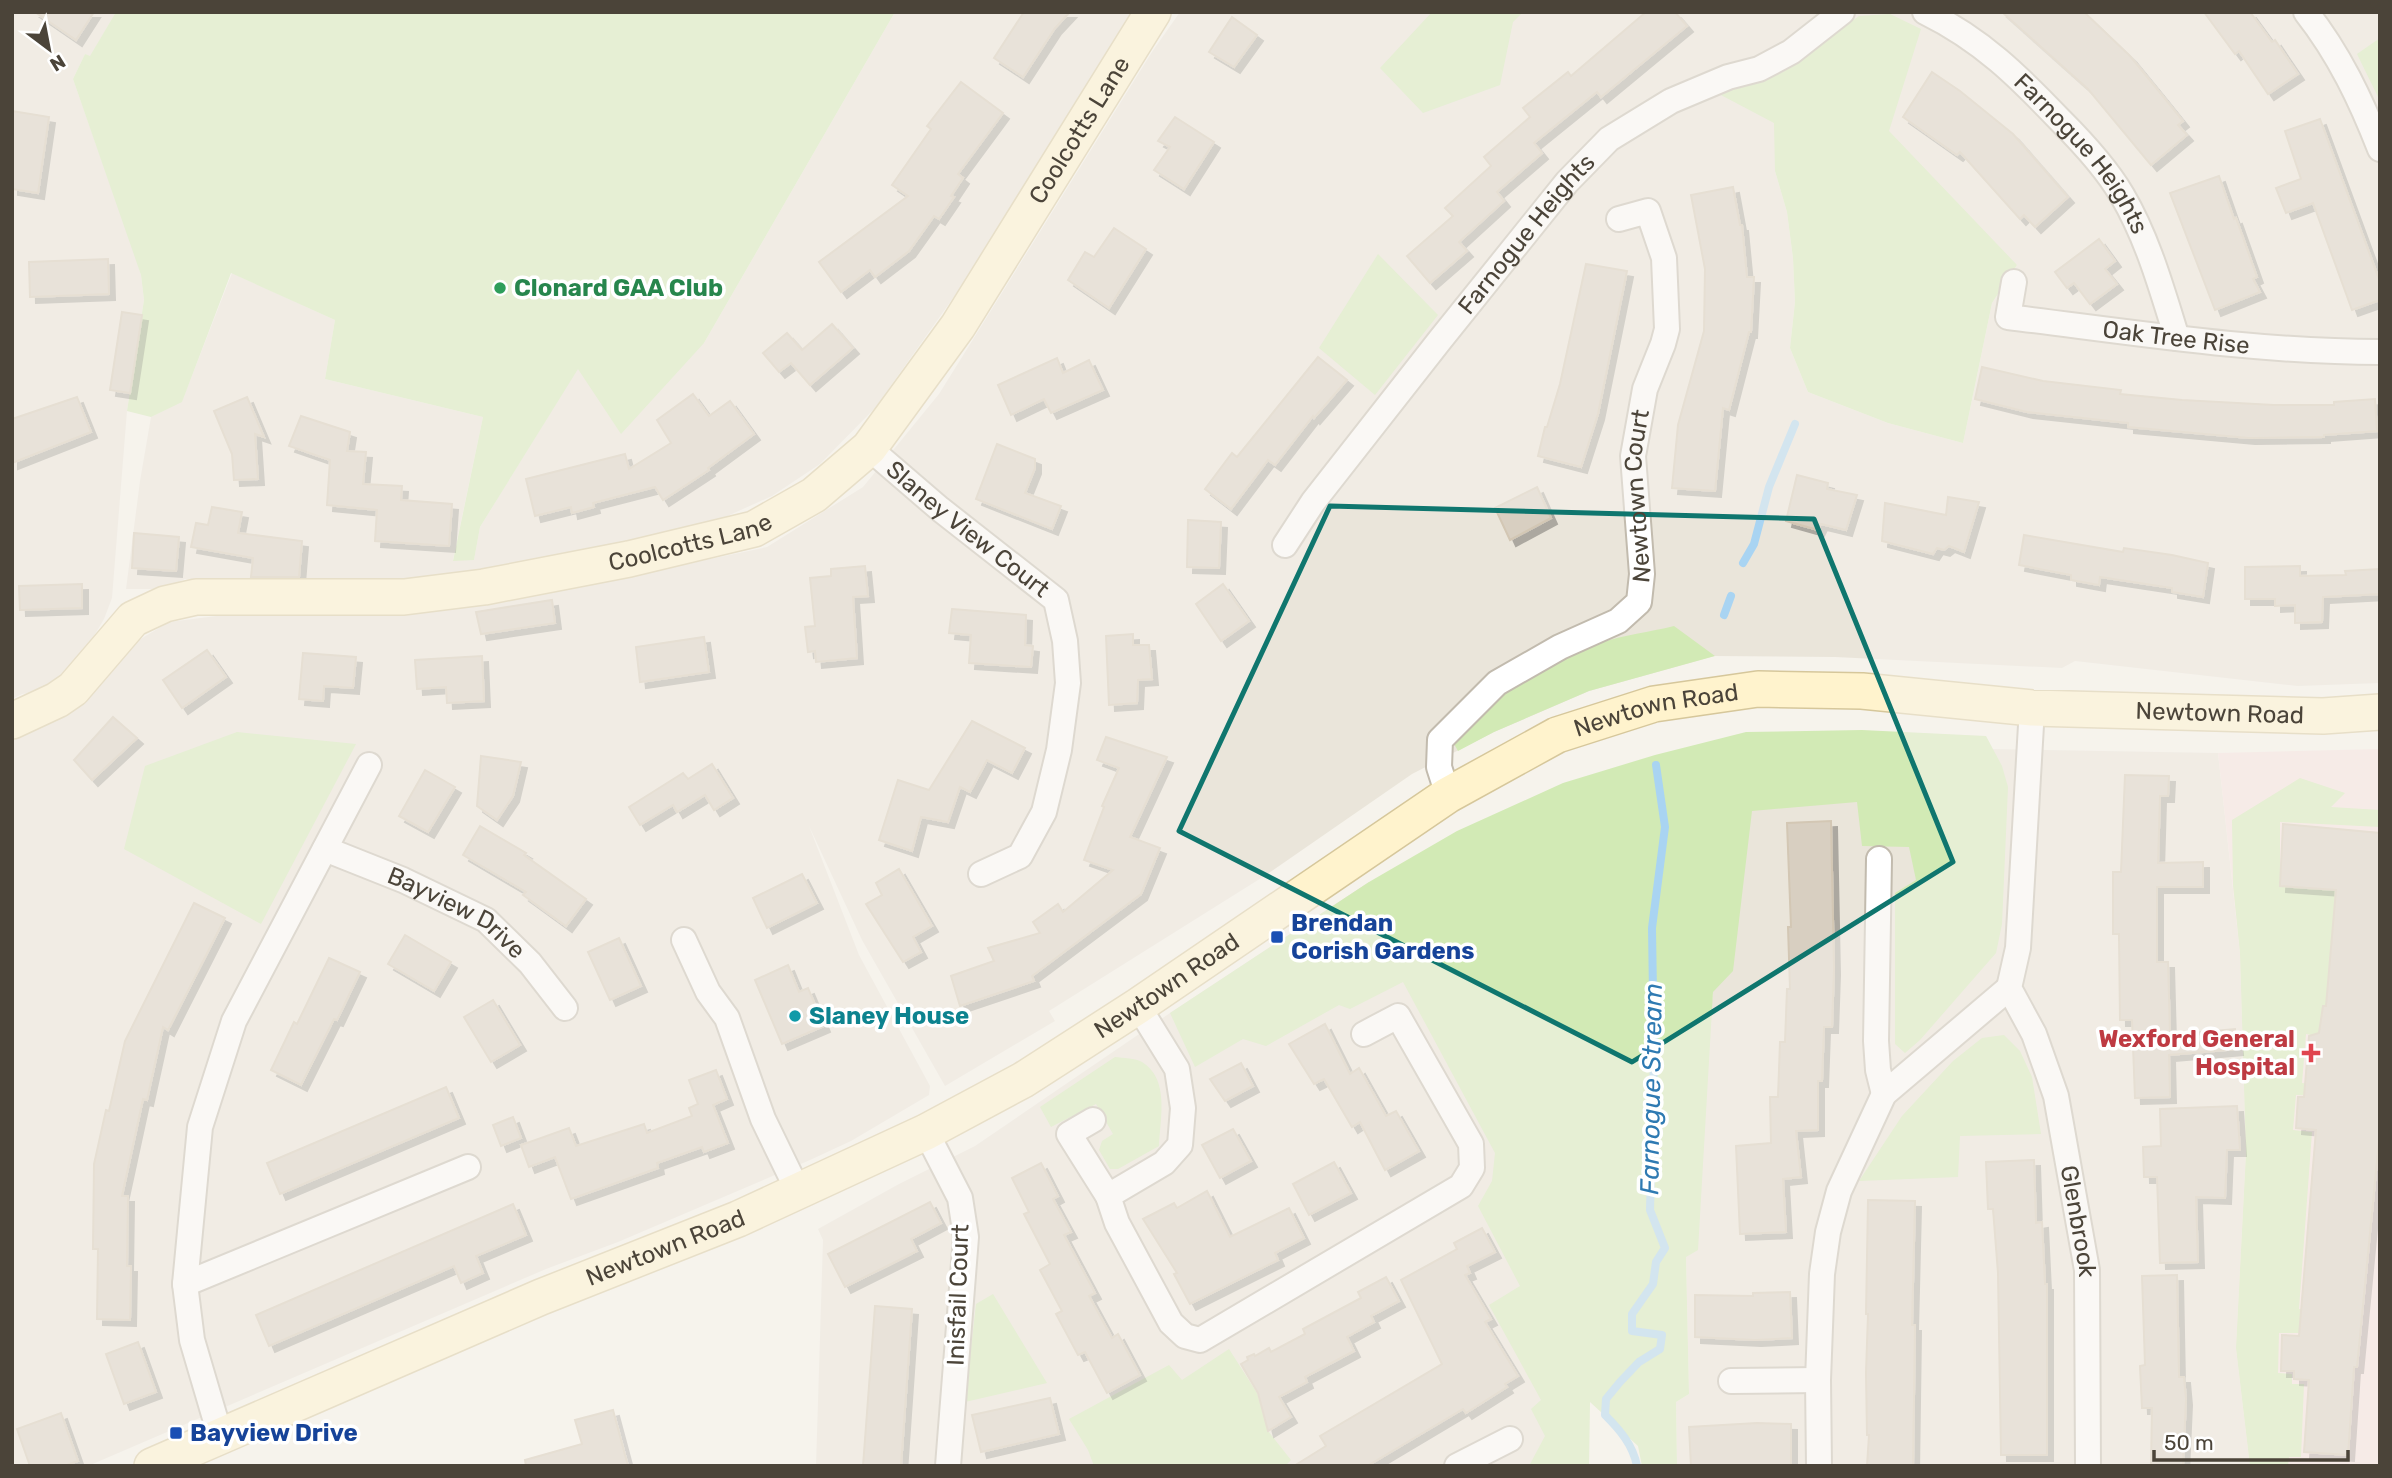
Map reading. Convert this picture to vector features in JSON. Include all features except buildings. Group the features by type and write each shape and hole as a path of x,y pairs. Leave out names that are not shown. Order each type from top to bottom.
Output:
{"main road":[{"name":"Coolcotts Lane","path":"12,721 57,700 73,689 133,620 165,604 208,597 404,597 484,587 629,559 754,529 814,495 869,448 958,326 1153,12"},
{"name":"Newtown Road","path":"152,1466 541,1297 686,1241 926,1132 1023,1080 1138,1006 1448,795 1558,736 1654,704 1758,689 1861,691 2032,708 2323,716 2380,712"}],"street":[{"name":"Farnogue Heights","path":"1285,545 1313,502 1440,340 1567,182 1609,139 1671,101 1728,77 1759,69 1791,52 1842,12"},
{"name":"Farnogue Heights","path":"1925,12 1963,33 2007,65 2101,166 2122,194 2134,219 2155,268 2177,338"},
{"path":"2306,12 2322,32 2361,100 2380,149"},
{"name":"Newtown Court","path":"1448,795 1439,767 1440,740 1464,714 1497,682 1560,647 1618,621 1639,601 1642,574 1633,456 1645,389 1667,329 1664,258 1648,211 1619,219"},
{"name":"Oak Tree Rise","path":"2014,282 2008,317 2177,338 2320,351 2380,352"},
{"name":"Slaney View Court","path":"869,448 940,509 1056,600 1065,641 1068,683 1059,750 1044,812 1020,856 981,874"},
{"path":"1819,1466 1818,1380 1822,1274 1828,1232 1839,1191 1884,1094 2009,988 2018,948 2032,708"},
{"path":"220,1435 192,1340 185,1284 201,1127 234,1021 369,765"},
{"name":"Bayview Drive","path":"325,849 404,880 486,920 530,963 565,1008"},
{"path":"1879,859 1875,1041 1884,1094"},
{"path":"684,940 708,992 727,1018 762,1119 798,1191"},
{"name":"Glenbrook","path":"2009,988 2034,1034 2056,1096 2087,1270 2088,1466"},
{"path":"1108,1196 1164,1163 1180,1145 1183,1108 1177,1069 1138,1006"},
{"path":"1093,1120 1069,1134 1108,1196 1117,1223 1171,1323 1185,1336 1200,1340 1461,1186 1472,1168 1471,1144 1398,1016 1363,1034"},
{"name":"Inisfail Court","path":"926,1132 960,1198 966,1237 948,1466"},
{"path":"185,1284 468,1167"},
{"path":"1731,1381 1818,1380"},
{"path":"1457,1466 1510,1439"}],"highlighted area":[{"path":"1330,506 1814,519 1953,862 1632,1062 1179,831"}],"shaded area":[{"path":"12,12 116,12 90,57 85,54 73,79 135,255 144,300 127,411 112,598 104,619 86,649 56,685 12,699"},
{"path":"895,12 1132,12 958,291 875,408 820,464 772,496 714,522 452,578 373,578 269,585 185,579 163,589 126,589 151,417 182,401 232,273 335,320 325,379 483,417 453,560 474,560 480,527 578,368 704,343"},
{"path":"1180,12 2380,12 2380,683 2298,686 2075,661 2062,668 1835,657 1714,656 1589,691 1494,732 1412,774 1266,875 1049,1011 1055,1021 945,1086 862,940 809,826 859,955 930,1086 929,1095 851,1141 810,1160 618,1242 546,1269 88,1466 12,1466 12,741 80,706 139,640 169,622 232,614 385,613 582,586 767,547 863,487 939,394 1152,52","holes":["1775,171 2017,265 1992,303 1963,443 1888,423 1808,392 1790,348 1795,302 1793,258 1787,212"]},
{"path":"1754,745 2218,753 2240,953 2246,1153 2236,1348 2250,1466 1677,1466 1676,1402 1689,1394 1686,1257 1713,992"},
{"name":"Wexford General Hospital","path":"2380,749 2380,1466 2250,1466 2236,1348 2246,1153 2240,953 2218,753"},
{"name":"Brendan Corish Gardens","path":"1369,882 1556,1251 1554,1466 816,1466 823,1240 818,1229 975,1146"}],"green space":[{"name":"Clonard GAA Club","path":"116,12 895,12 704,343 621,434 578,369 480,527 474,560 453,561 483,417 325,379 335,320 231,273 182,402 151,417 127,411 144,300 141,275 73,79 85,54 90,56"},
{"path":"1432,12 1523,12 1513,22 1500,85 1423,113 1380,68"},
{"path":"1890,14 1921,29 1889,131 2017,265 1992,303 1963,443 1888,423 1808,392 1790,348 1795,302 1793,258 1787,212 1775,171 1774,123 1719,94 1783,72 1859,16"},
{"path":"2380,38 2380,101 2357,54"},
{"path":"1378,254 1438,315 1375,395 1319,348"},
{"path":"1674,626 1715,656 1589,691 1494,732 1458,751 1454,744 1483,710 1500,696 1558,660 1600,643"},
{"path":"1862,730 1986,736 2002,766 2008,787 2002,924 1996,953 1920,1040 1905,1053 1895,1044 1895,893 1916,880 1909,847 1862,846 1857,802 1752,811 1733,971 1713,992 1698,1250 1686,1257 1689,1394 1676,1402 1677,1466 1642,1466 1638,1446 1590,1402 1589,1466 1529,1466 1545,1436 1531,1409 1541,1400 1489,1305 1520,1286 1478,1206 1492,1181 1495,1153 1403,982 1350,1009 1339,1005 1266,1046 1243,1039 1195,1067 1170,1013 1369,882 1457,831 1563,783 1655,755 1746,732"},
{"path":"237,732 356,744 261,924 124,849 145,766"},
{"path":"2300,778 2345,793 2331,807 2380,810 2380,827 2280,822 2280,886 2349,891 2333,926 2327,998 2362,1008 2323,1006 2321,1037 2306,1034 2302,1083 2321,1085 2320,1096 2296,1095 2293,1130 2312,1132 2299,1309 2305,1310 2303,1333 2279,1333 2278,1373 2292,1374 2292,1384 2304,1384 2301,1457 2289,1457 2288,1466 2250,1466 2236,1348 2246,1153 2240,953 2233,885 2232,820"},
{"path":"2004,1035 2020,1051 2032,1077 2041,1134 1960,1136 1958,1177 1859,1181 1902,1116 1953,1061 1982,1038"},
{"path":"1115,1057 1139,1061 1151,1069 1160,1089 1161,1112 1159,1146 1118,1169 1110,1169 1099,1150 1102,1141 1113,1134 1096,1104 1051,1127 1040,1107"},
{"path":"993,1294 1047,1383 965,1402 976,1304"},
{"path":"1229,1349 1257,1393 1268,1431 1291,1460 1285,1466 1094,1466 1088,1450 1069,1419 1169,1365 1182,1380"}],"waterway":[{"name":"Farnogue Stream","path":"1743,563 1754,544 1769,487 1795,424"},
{"name":"Farnogue Stream","path":"1724,615 1731,596"},
{"name":"Farnogue Stream","path":"1637,1466 1625,1438 1605,1415 1606,1399 1639,1362 1660,1349 1662,1335 1632,1331 1632,1314 1653,1284 1656,1262 1665,1248 1650,1210 1654,1060 1652,928 1665,827 1656,765"}],"place":[{"name":"Clonard GAA Club","path":"500,288"},
{"name":"Brendan Corish Gardens","path":"1277,937"},
{"name":"Slaney House","path":"795,1016"},
{"name":"Wexford General Hospital","path":"2311,1053"},
{"name":"Bayview Drive","path":"176,1433"}]}
